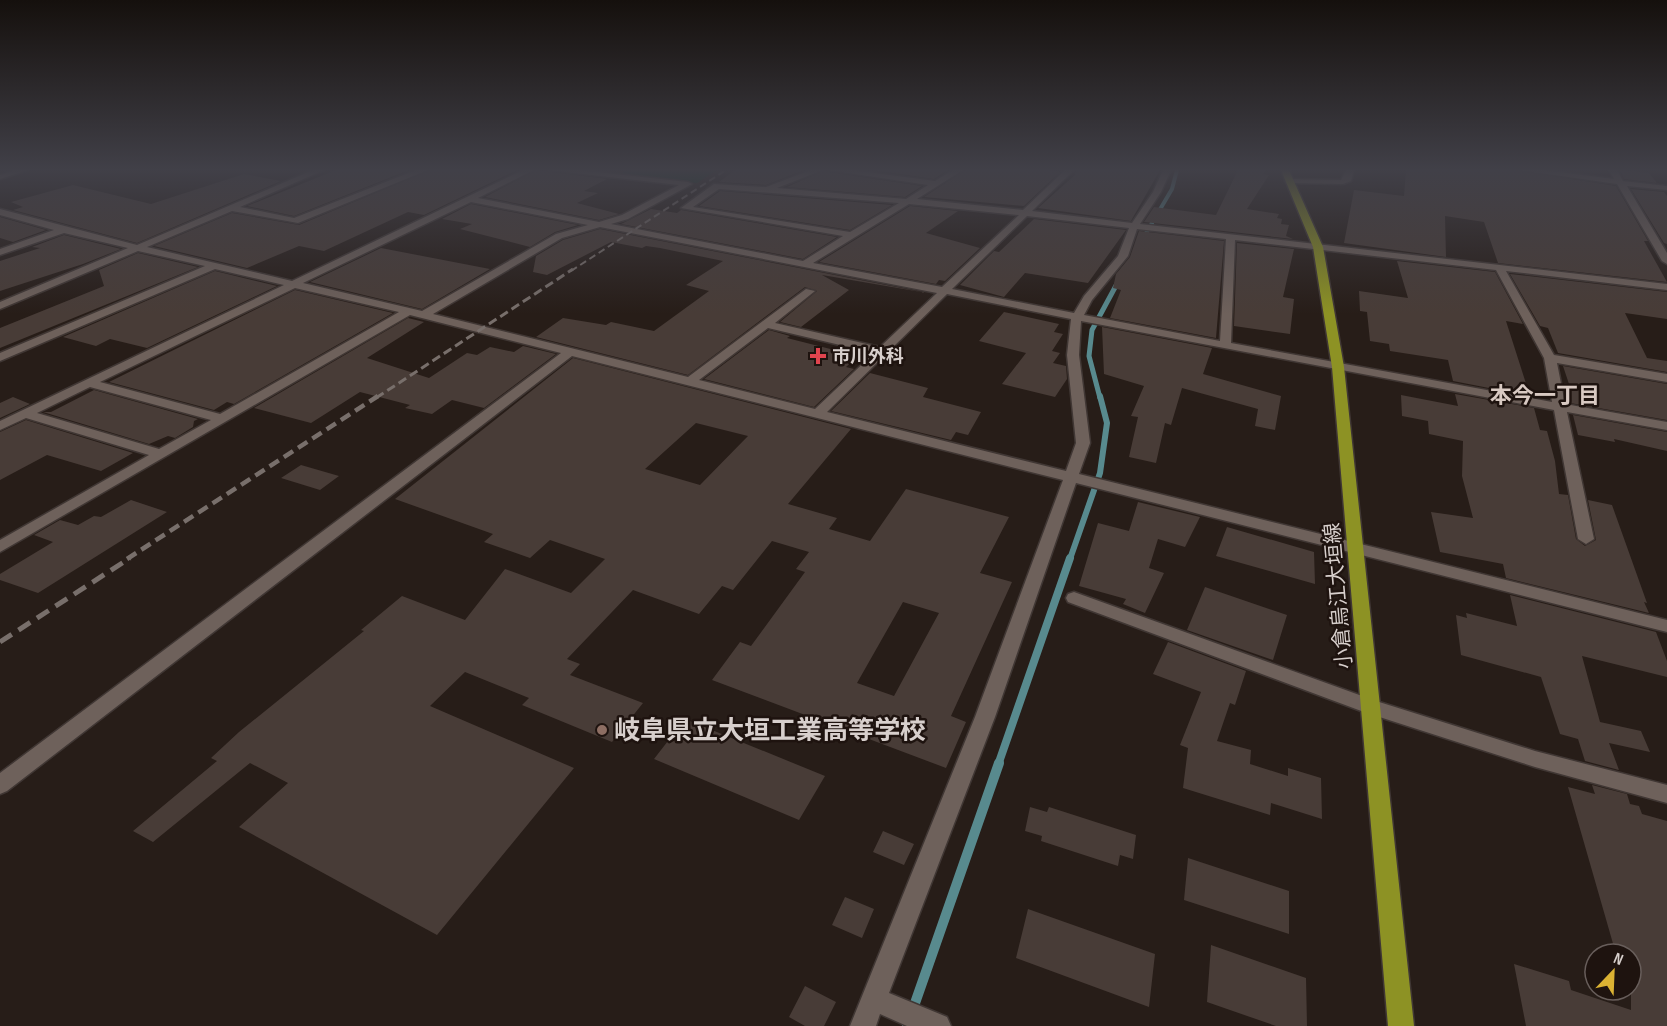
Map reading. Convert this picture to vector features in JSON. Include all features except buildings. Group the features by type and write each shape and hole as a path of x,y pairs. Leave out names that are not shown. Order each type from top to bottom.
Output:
{"main road":[{"name":"小倉烏江大垣線","path":"1305,218 1318,248 1338,367 1401,1026"}],"street":[{"path":"21,218 818,412 1667,626"},
{"path":"0,306 208,218"},
{"path":"280,218 295,221 303,218"},
{"path":"0,426 430,218"},
{"path":"572,218 1338,367 1667,426"},
{"path":"424,315 559,236 621,218"},
{"path":"746,218 851,235"},
{"path":"806,263 879,218"},
{"path":"818,412 1020,218"},
{"path":"1067,218 1667,287"},
{"path":"863,1026 881,1002 1075,478 1083,443 1084,423 1074,349 1074,328 1101,281 1122,257 1142,218"},
{"path":"1642,218 1666,257"},
{"path":"0,252 63,230"},
{"path":"1226,345 1230,237"},
{"path":"0,357 216,265"},
{"path":"1499,267 1550,358 1586,538"},
{"path":"690,381 810,291"},
{"path":"0,547 409,311"},
{"path":"766,324 882,351"},
{"path":"0,785 570,352"},
{"path":"1550,358 1667,378"},
{"path":"89,383 222,419"},
{"path":"26,414 161,454"},
{"path":"1074,598 1371,707 1535,759 1667,794"},
{"path":"881,1002 935,1025"}],"waterway":[{"path":"1142,240 1155,218"},
{"path":"1100,398 1089,356 1092,330 1119,280"},
{"path":"1070,559 1100,473 1107,423 1100,396"},
{"path":"998,765 1070,558"},
{"path":"907,1026 999,763"}],"railway":[{"path":"571,271 653,218"},
{"path":"376,398 573,269"},
{"path":"127,559 378,396"},
{"path":"0,642 130,558"}],"place":[{"name":"市川外科","path":"818,356"},
{"name":"岐阜県立大垣工業高等学校","path":"602,730"}],"district":[{"name":"本今一丁目","path":"1545,395"}]}
